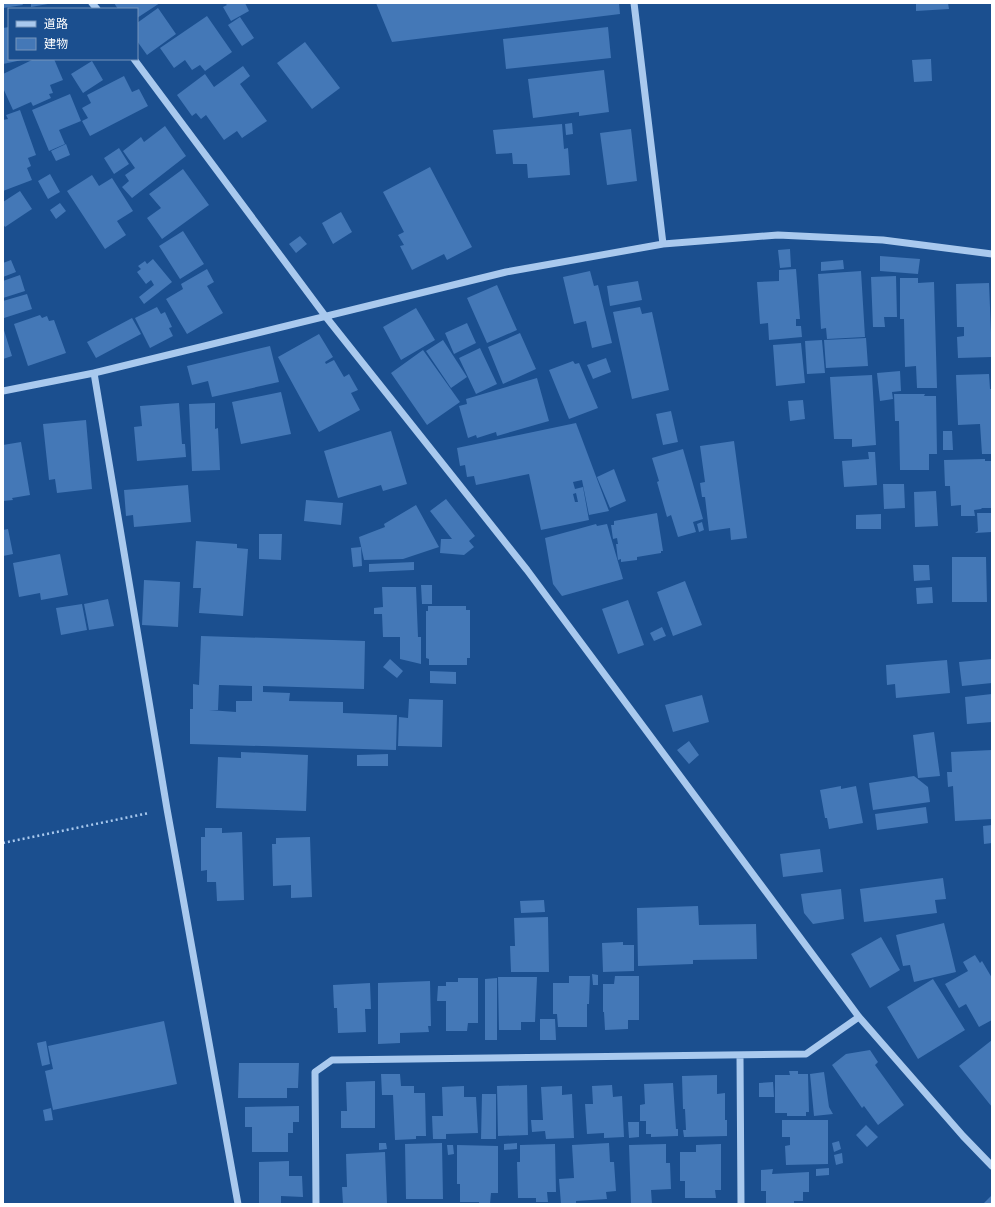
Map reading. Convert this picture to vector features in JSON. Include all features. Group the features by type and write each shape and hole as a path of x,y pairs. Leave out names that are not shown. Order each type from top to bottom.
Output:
{"street":[{"path":"634,3 663,244"},
{"path":"135,60 326,317 526,570 859,1017 963,1136 992,1166"},
{"path":"3,391 94,373 506,272 663,244 778,235 883,240 992,254"},
{"path":"94,373 167,809 238,1204"},
{"path":"316,1204 315,1072 332,1060 806,1054 859,1017"},
{"path":"740,1056 741,1204"}],"path":[{"path":"3,843 167,809"}],"building":[{"path":"3,3 22,3 23,5 3,8"},
{"path":"31,3 48,3 48,4 31,7"},
{"path":"114,3 160,3 138,17 138,8 117,8"},
{"path":"225,3 245,3 249,11 231,21 223,7 227,5"},
{"path":"376,3 619,3 620,14 392,42"},
{"path":"916,3 948,3 949,9 916,11"},
{"path":"158,8 176,34 147,55 138,42 138,22"},
{"path":"207,16 232,52 205,71 200,65 192,70 185,60 174,68 160,48"},
{"path":"240,17 254,38 242,46 228,25"},
{"path":"8,27 8,60 22,60 3,64 3,28"},
{"path":"608,27 611,58 506,69 503,39"},
{"path":"305,42 340,88 312,109 277,63"},
{"path":"931,59 932,81 914,82 912,60"},
{"path":"32,60 54,60 63,80 50,85 53,93 49,94 51,98 33,106 31,102 13,110 3,88 3,74"},
{"path":"92,61 103,80 83,93 71,74"},
{"path":"243,66 250,76 240,84 267,121 242,138 237,131 224,140 206,115 201,119 196,113 192,116 177,95 205,74 214,87"},
{"path":"604,70 609,112 579,116 579,112 533,118 528,79"},
{"path":"124,76 132,92 139,89 148,106 90,136 82,121 88,118 82,108 91,103 87,95"},
{"path":"70,94 81,121 59,130 65,144 49,151 32,110"},
{"path":"20,110 36,155 28,158 31,166 27,168 32,180 3,191 3,120 8,119 6,115"},
{"path":"572,123 573,134 566,135 565,124"},
{"path":"562,124 564,149 568,148 570,175 528,178 527,164 513,164 512,153 496,154 493,130"},
{"path":"165,126 186,156 132,198 122,187 129,181 125,175 135,168 123,151 141,137 144,142"},
{"path":"631,129 637,181 607,185 600,133"},
{"path":"66,144 70,155 56,161 51,151"},
{"path":"119,148 129,164 114,174 104,158"},
{"path":"430,167 472,247 447,260 444,254 412,270 400,246 404,245 398,235 404,232 383,192"},
{"path":"183,169 209,205 162,239 147,218 161,208 149,194"},
{"path":"50,174 60,192 48,199 38,181"},
{"path":"92,175 99,186 112,178 133,211 117,221 126,235 105,249 67,191"},
{"path":"20,191 32,209 5,227 3,224 3,202"},
{"path":"60,203 66,211 56,219 50,210"},
{"path":"341,212 352,232 333,244 322,223"},
{"path":"183,231 204,264 180,279 159,246"},
{"path":"300,236 307,244 296,253 289,244"},
{"path":"790,249 791,267 780,268 778,250"},
{"path":"880,256 920,259 918,274 880,271"},
{"path":"153,259 172,282 144,304 139,297 154,285 151,280 146,284 137,272 141,269 138,266 145,261 147,264"},
{"path":"11,260 16,272 3,277 3,263"},
{"path":"843,260 844,269 821,271 821,262"},
{"path":"207,269 214,282 207,286 223,313 187,334 166,299 183,289 181,284"},
{"path":"796,269 800,319 796,319 796,326 801,326 802,337 769,340 768,323 760,324 757,282 779,281 779,270"},
{"path":"590,271 594,286 598,285 612,343 592,348 586,321 574,324 563,277"},
{"path":"861,271 865,337 827,339 826,328 821,329 818,274"},
{"path":"20,275 25,291 3,298 3,281"},
{"path":"896,276 897,317 884,317 885,327 873,327 871,277"},
{"path":"900,278 918,278 918,283 934,282 937,388 917,388 916,366 905,367 904,319 900,319"},
{"path":"638,281 642,300 610,306 607,286"},
{"path":"989,283 992,357 958,358 957,337 964,336 964,327 957,327 956,284"},
{"path":"497,285 517,330 487,343 467,298"},
{"path":"27,294 32,309 4,318 3,301"},
{"path":"157,307 161,314 165,312 172,327 169,328 173,336 150,348 135,318"},
{"path":"640,307 642,314 652,312 669,390 632,399 613,312"},
{"path":"416,308 435,340 401,360 383,327"},
{"path":"40,315 42,318 47,316 49,321 54,320 66,353 28,366 14,324"},
{"path":"132,318 141,334 96,358 87,342"},
{"path":"467,323 476,343 454,354 445,333"},
{"path":"3,327 12,356 3,359"},
{"path":"520,333 536,369 503,384 488,347"},
{"path":"319,334 333,357 325,362 326,364 334,360 344,377 349,374 358,390 351,393 360,410 319,432 278,357"},
{"path":"866,338 868,366 826,368 824,340"},
{"path":"443,340 467,377 451,388 426,351"},
{"path":"822,340 825,373 807,374 805,341"},
{"path":"801,343 805,383 776,386 773,345"},
{"path":"270,346 279,382 212,397 208,381 192,385 187,366"},
{"path":"480,348 497,384 476,394 459,358"},
{"path":"423,350 460,402 427,425 391,373"},
{"path":"606,358 611,372 593,379 587,365"},
{"path":"573,361 575,364 579,363 598,408 569,419 549,370"},
{"path":"900,371 901,391 892,392 893,399 880,401 877,373"},
{"path":"989,374 990,389 992,389 992,454 982,454 980,424 958,425 956,375"},
{"path":"872,375 876,445 852,447 852,439 834,439 830,377"},
{"path":"537,378 549,421 497,436 496,432 477,438 476,435 468,438 459,406 467,404 466,399"},
{"path":"281,392 291,434 241,444 232,402"},
{"path":"894,394 925,394 924,396 936,396 937,454 929,454 929,470 900,470 899,421 895,421"},
{"path":"803,400 805,419 790,421 788,401"},
{"path":"179,403 182,444 185,444 186,457 137,461 134,427 142,426 140,406"},
{"path":"215,403 215,429 218,428 220,470 192,471 189,404"},
{"path":"671,411 678,442 663,445 656,414"},
{"path":"86,420 92,489 57,493 55,479 49,480 43,424"},
{"path":"576,423 609,511 589,515 582,480 573,482 575,489 583,487 589,520 541,530 529,474 476,485 474,476 467,477 465,465 460,466 457,448","holes":["576,493 578,502 575,502 573,494"]},
{"path":"391,431 407,484 383,491 381,485 338,498 324,451"},
{"path":"943,431 952,431 953,450 943,450"},
{"path":"734,441 747,538 731,540 730,528 709,531 705,497 702,497 700,483 705,482 700,446"},
{"path":"21,442 30,495 3,501 3,445"},
{"path":"683,449 703,519 693,522 696,532 678,537 671,515 667,517 652,458"},
{"path":"868,452 875,452 877,485 844,487 842,461 869,459"},
{"path":"985,459 985,461 992,461 992,508 974,510 975,516 961,516 961,505 951,506 950,486 945,486 944,460"},
{"path":"614,469 626,501 610,508 597,477"},
{"path":"883,484 904,484 905,508 884,509"},
{"path":"188,485 191,522 134,527 133,515 126,516 124,490"},
{"path":"936,491 938,526 915,527 914,492"},
{"path":"446,499 475,536 469,541 474,547 464,555 440,553 441,539 452,539 430,511"},
{"path":"306,500 343,503 341,525 304,521"},
{"path":"416,505 439,547 403,559 364,560 359,537 385,527 384,524"},
{"path":"657,513 663,551 661,551 661,553 637,557 637,560 621,562 621,559 618,560 616,544 618,544 617,538 613,539 611,525 614,525 614,521"},
{"path":"977,513 992,513 992,532 975,533 978,531"},
{"path":"881,514 881,529 856,529 856,515"},
{"path":"702,522 704,530 699,532 697,524"},
{"path":"596,524 597,526 607,524 623,579 562,596 553,584 545,538"},
{"path":"8,529 13,554 3,556 3,530"},
{"path":"259,534 282,534 281,560 259,559"},
{"path":"196,541 237,544 237,548 248,549 243,616 199,613 201,588 193,588"},
{"path":"361,547 362,566 353,567 351,548"},
{"path":"60,554 68,595 41,600 40,593 19,597 13,563"},
{"path":"952,557 986,557 987,602 952,602"},
{"path":"414,562 414,570 369,572 369,564"},
{"path":"913,565 929,565 930,580 914,581"},
{"path":"144,580 180,582 178,627 142,625"},
{"path":"685,581 702,625 673,636 657,592"},
{"path":"421,585 432,585 432,604 422,604"},
{"path":"382,587 416,587 418,637 421,637 421,664 400,659 400,637 383,637 382,614 374,614 374,608 383,607"},
{"path":"932,587 933,603 917,604 916,588"},
{"path":"108,599 114,626 89,630 84,604"},
{"path":"628,600 644,645 618,654 602,609"},
{"path":"82,604 87,630 61,635 56,608"},
{"path":"428,606 466,606 466,610 470,610 470,658 467,658 467,665 429,665 429,659 426,658 426,611 428,611"},
{"path":"662,627 666,636 654,641 650,633"},
{"path":"201,636 365,641 364,689 263,686 263,692 290,693 289,701 343,702 343,713 397,715 396,750 190,744 190,709 193,709 193,684 199,685","holes":["219,685 252,686 252,701 236,701 236,712 209,710 218,710"]},
{"path":"390,659 403,671 397,678 383,667"},
{"path":"992,659 992,683 962,686 959,662"},
{"path":"947,660 950,693 896,698 895,684 887,685 886,665"},
{"path":"430,671 456,672 456,684 430,683"},
{"path":"992,694 992,722 967,724 965,697"},
{"path":"702,695 709,722 673,732 665,705"},
{"path":"409,699 443,700 442,747 398,746 399,717 408,718"},
{"path":"934,732 940,776 918,778 913,735"},
{"path":"689,741 699,755 689,764 677,750"},
{"path":"992,750 992,819 955,821 953,786 948,787 947,772 952,772 951,752"},
{"path":"241,752 308,755 306,811 216,808 218,757 241,758"},
{"path":"388,754 388,766 357,766 357,755"},
{"path":"914,776 928,787 930,802 873,810 869,783"},
{"path":"841,786 841,789 856,786 863,823 829,829 827,818 825,818 820,790"},
{"path":"926,807 928,823 877,830 875,814"},
{"path":"992,825 992,843 984,844 983,826"},
{"path":"205,828 222,828 222,833 242,832 244,900 217,901 216,882 207,882 207,870 201,871 201,837 205,837"},
{"path":"310,837 312,897 291,898 291,885 273,886 272,844 276,844 276,838"},
{"path":"820,849 823,872 783,877 780,854"},
{"path":"943,878 946,899 935,900 937,913 864,922 860,889"},
{"path":"841,889 844,919 813,924 804,913 801,894"},
{"path":"544,900 545,912 521,913 520,901"},
{"path":"698,906 699,925 756,924 757,959 693,960 693,964 638,966 637,908"},
{"path":"548,917 549,972 511,972 510,946 515,946 514,918"},
{"path":"944,923 956,972 914,982 910,965 903,966 896,935"},
{"path":"881,937 900,970 870,988 851,954"},
{"path":"623,942 623,945 634,945 634,971 603,972 602,943"},
{"path":"975,955 980,963 982,961 992,978 992,1020 979,1027 966,1004 959,1008 945,984 968,971 963,962"},
{"path":"592,974 598,975 598,985 593,985"},
{"path":"569,976 590,976 589,1004 587,1004 587,1027 558,1027 557,1014 553,1014 553,983 569,983"},
{"path":"615,976 639,976 639,1020 628,1020 628,1029 605,1030 603,1012 603,984 614,984"},
{"path":"498,977 537,977 535,1022 521,1022 521,1030 499,1030"},
{"path":"458,978 478,978 478,1023 468,1023 467,1031 446,1031 446,1001 437,1001 438,986 446,986 446,982 458,982"},
{"path":"497,978 497,1040 485,1040 485,979"},
{"path":"933,979 965,1030 918,1059 887,1007"},
{"path":"430,981 431,1026 428,1026 429,1032 400,1033 400,1043 378,1044 378,983"},
{"path":"370,983 371,1009 365,1009 366,1032 338,1033 337,1008 334,1008 333,985"},
{"path":"540,1019 555,1019 556,1040 540,1040"},
{"path":"164,1021 177,1084 53,1110 45,1071 53,1069 48,1046"},
{"path":"992,1040 992,1107 959,1066"},
{"path":"46,1041 50,1064 42,1066 37,1043"},
{"path":"870,1050 878,1062 875,1065 904,1105 878,1125 864,1106 862,1108 832,1065 846,1054"},
{"path":"239,1063 299,1063 298,1088 287,1088 287,1098 238,1098"},
{"path":"789,1071 798,1071 798,1074 808,1074 809,1112 806,1112 806,1116 787,1116 787,1113 775,1113 775,1075 790,1075"},
{"path":"824,1072 829,1107 833,1114 814,1116 810,1074"},
{"path":"381,1074 400,1074 401,1086 414,1086 414,1093 425,1093 426,1136 416,1136 416,1139 395,1140 393,1095 382,1095"},
{"path":"717,1075 717,1094 725,1093 725,1120 727,1120 727,1136 684,1137 683,1130 686,1130 685,1109 683,1109 682,1076"},
{"path":"375,1081 375,1128 341,1128 341,1111 347,1111 346,1082"},
{"path":"773,1082 774,1097 759,1097 759,1083"},
{"path":"673,1083 676,1129 678,1129 678,1136 651,1137 651,1134 646,1134 646,1121 640,1121 640,1105 645,1104 644,1084"},
{"path":"527,1085 528,1135 498,1136 497,1086"},
{"path":"612,1085 613,1097 622,1096 624,1137 604,1138 604,1133 587,1134 585,1104 593,1104 592,1086"},
{"path":"464,1086 464,1097 476,1097 478,1133 446,1134 446,1139 433,1139 432,1116 443,1116 442,1087"},
{"path":"562,1086 562,1095 572,1094 574,1138 546,1139 545,1131 532,1132 531,1120 543,1120 541,1087"},
{"path":"482,1094 496,1094 496,1139 481,1139"},
{"path":"299,1106 299,1122 293,1122 293,1133 288,1133 288,1152 252,1152 252,1127 245,1127 245,1107"},
{"path":"51,1108 53,1120 45,1121 43,1110"},
{"path":"782,1120 828,1120 828,1164 786,1165 785,1146 790,1145 790,1137 782,1137"},
{"path":"628,1122 639,1122 639,1137 629,1138"},
{"path":"866,1125 878,1137 867,1147 856,1135"},
{"path":"839,1141 841,1149 834,1152 832,1143"},
{"path":"379,1143 386,1143 387,1149 379,1150"},
{"path":"442,1143 443,1199 406,1199 405,1144"},
{"path":"517,1143 517,1149 504,1150 504,1144"},
{"path":"609,1143 610,1162 614,1162 616,1191 606,1192 607,1199 576,1201 576,1204 561,1204 559,1179 574,1178 572,1145"},
{"path":"555,1144 556,1192 547,1192 548,1202 536,1202 536,1198 518,1198 517,1162 520,1162 520,1145"},
{"path":"666,1144 666,1163 670,1163 671,1189 651,1190 652,1204 631,1204 629,1145"},
{"path":"721,1144 721,1190 715,1190 716,1198 685,1198 685,1181 680,1181 680,1152 696,1152 696,1145"},
{"path":"447,1145 453,1145 454,1154 448,1155"},
{"path":"457,1145 498,1146 498,1193 491,1193 490,1204 479,1204 479,1202 460,1202 460,1184 457,1184"},
{"path":"385,1152 387,1203 343,1204 342,1187 347,1187 346,1154"},
{"path":"842,1153 843,1163 836,1165 834,1155"},
{"path":"289,1161 289,1176 302,1176 303,1197 281,1196 281,1204 259,1204 259,1162"},
{"path":"829,1168 829,1175 816,1176 816,1169"},
{"path":"773,1169 772,1174 809,1172 809,1192 803,1192 803,1201 794,1201 794,1204 766,1204 766,1191 761,1191 761,1170"},
{"path":"991,1196 992,1204 983,1204"}]}
